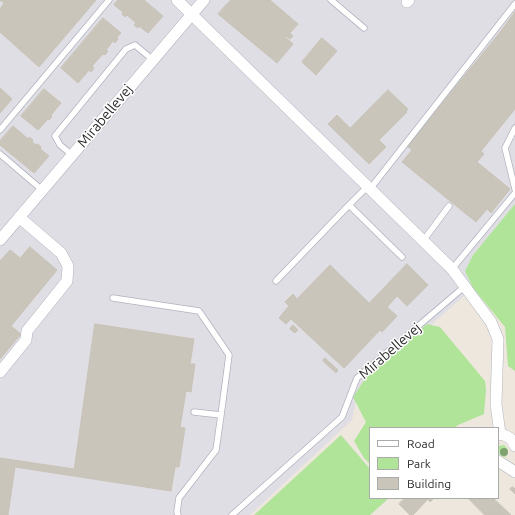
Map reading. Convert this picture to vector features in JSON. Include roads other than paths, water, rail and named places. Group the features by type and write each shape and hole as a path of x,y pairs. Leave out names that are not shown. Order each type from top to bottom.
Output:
{"street":[{"path":"177,0 452,270 491,322 498,338 496,404 498,427"},
{"name":"Mirabellevej","path":"0,240 204,0"},
{"path":"0,372 26,340 27,331 67,281 68,266 61,253 19,217"},
{"path":"499,434 507,436 513,440 515,446"},
{"path":"499,462 515,472"}],"lane":[{"path":"0,130 109,0"},
{"path":"331,0 364,28"},
{"path":"276,281 349,205 368,188 515,4"},
{"path":"72,155 60,145 55,136 126,49 136,45 153,60"},
{"path":"515,128 505,148 515,189"},
{"path":"0,154 42,190"},
{"path":"452,270 515,194"},
{"path":"349,205 402,256"},
{"path":"423,241 449,206"},
{"name":"Mirabellevej","path":"232,515 342,417 357,378 464,287"},
{"path":"113,298 199,311 229,355 216,450 179,498 178,515"},
{"path":"194,412 221,415"}]}
